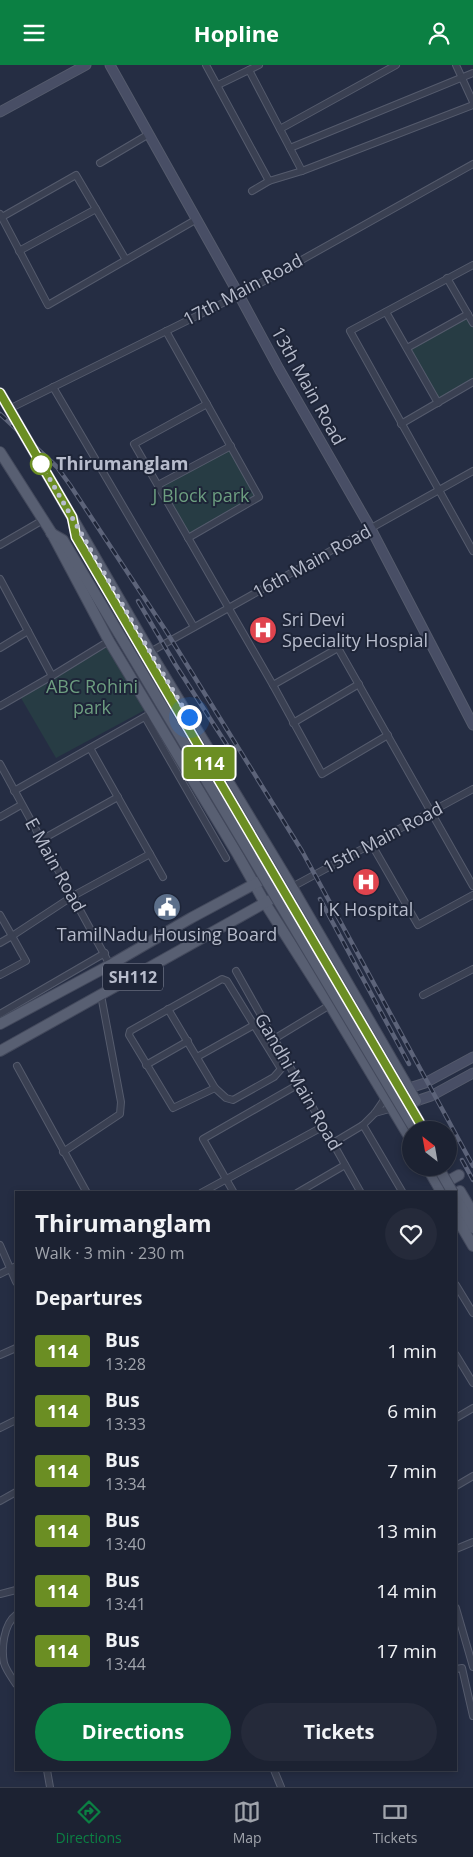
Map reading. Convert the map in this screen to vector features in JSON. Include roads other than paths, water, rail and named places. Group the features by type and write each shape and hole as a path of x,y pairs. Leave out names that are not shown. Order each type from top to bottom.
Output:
{"main road":[{"path":"0,393 150,652 282,869 416,1101"},
{"path":"0,451 50,532 148,715 222,827 265,903 330,1005 402,1124"},
{"path":"72,517 76,537 419,1121"},
{"path":"50,532 63,540 410,1121"},
{"path":"222,827 248,813"},
{"name":"SH112","path":"0,1024 282,869"},
{"name":"SH112","path":"0,1051 292,887"},
{"path":"432,1176 440,1190 459,1175"},
{"path":"444,1176 454,1191"},
{"path":"449,1176 455,1191"},
{"path":"457,1195 473,1213"},
{"path":"457,1196 473,1228"},
{"path":"457,1219 473,1246"}],"street":[{"path":"0,113 86,65"},
{"name":"13th Main Road","path":"110,65 279,369 371,529 473,725"},
{"path":"206,65 269,181"},
{"path":"218,85 258,65"},
{"path":"280,129 396,65"},
{"path":"252,191 269,181 302,171 473,103 456,65"},
{"path":"249,70 302,171"},
{"path":"290,148 473,73"},
{"path":"100,163 149,134"},
{"name":"17th Main Road","path":"9,409 239,295 473,164"},
{"path":"126,260 76,175 1,215 48,305 126,260 197,219"},
{"path":"19,251 96,209"},
{"path":"473,265 350,331 473,551"},
{"path":"447,278 473,323"},
{"path":"386,312 438,403"},
{"path":"407,349 468,314"},
{"path":"166,331 259,497 188,538"},
{"path":"401,424 473,382"},
{"path":"53,387 194,627"},
{"path":"207,404 134,444 322,773 388,735"},
{"path":"158,485 230,446"},
{"name":"16th Main Road","path":"150,652 473,471"},
{"path":"0,545 43,520"},
{"path":"0,579 3,591 28,631 52,676"},
{"path":"0,648 28,631"},
{"path":"0,706 109,641"},
{"path":"273,685 338,648 473,885"},
{"path":"293,723 359,685"},
{"path":"14,791 148,715 226,858"},
{"path":"90,748 163,877"},
{"name":"E Main Road","path":"0,764 3,779 14,791 110,965"},
{"name":"15th Main Road","path":"292,887 473,789"},
{"path":"41,840 118,797"},
{"path":"0,817 21,805"},
{"path":"372,845 418,925 473,895"},
{"path":"0,943 73,896 150,854"},
{"path":"0,915 26,961 0,975"},
{"path":"0,1014 105,953"},
{"path":"423,995 473,969"},
{"name":"Gandhi Main Road","path":"236,971 360,1191"},
{"path":"168,1009 215,1088 226,1098 232,1100 280,1072 281,1069 226,981 222,979 168,1009 130,1031 128,1035 173,1109 215,1088"},
{"path":"64,1152 120,1114 121,1110 122,1102 101,995"},
{"path":"274,1039 330,1005"},
{"path":"197,1057 263,1020"},
{"path":"146,1065 188,1041"},
{"path":"333,1143 363,1125 375,1113 386,1097 425,1083 473,1057"},
{"path":"17,1066 86,1191"},
{"path":"375,1113 431,1095 473,1073"},
{"path":"233,1191 203,1139 299,1084"},
{"path":"363,1125 401,1191"},
{"path":"205,1191 324,1126"},
{"path":"300,1191 345,1165"},
{"path":"0,1245 13,1268 0,1274"},
{"path":"457,1287 473,1313"},
{"path":"0,1355 15,1348"},
{"path":"459,1366 473,1383"},
{"path":"457,1417 473,1408"},
{"path":"0,1428 15,1420"},
{"path":"457,1486 472,1478"},
{"path":"0,1501 15,1493"},
{"path":"457,1549 473,1542"},
{"path":"0,1594 15,1590"},
{"path":"457,1611 473,1667"},
{"path":"15,1616 11,1619 4,1638 4,1664 15,1682"},
{"path":"457,1669 462,1668 473,1716"},
{"path":"47,1771 50,1787"},
{"path":"274,1771 281,1787"}],"railway":[{"path":"0,414 57,467 166,631 302,851 473,1166"},
{"path":"138,601 175,664 234,756"},
{"path":"320,899 409,1064"},
{"path":"462,1160 473,1180"}],"place":[{"name":"Thirumanglam","path":"41,464"},
{"name":"Sri Devi Speciality Hospial","path":"263,630"},
{"name":"I K Hospital","path":"366,882"},
{"name":"TamilNadu Housing Board","path":"167,907"}],"park label":[{"name":"J Block park","path":"201,496"},
{"name":"ABC Rohini park","path":"92,698"}]}
